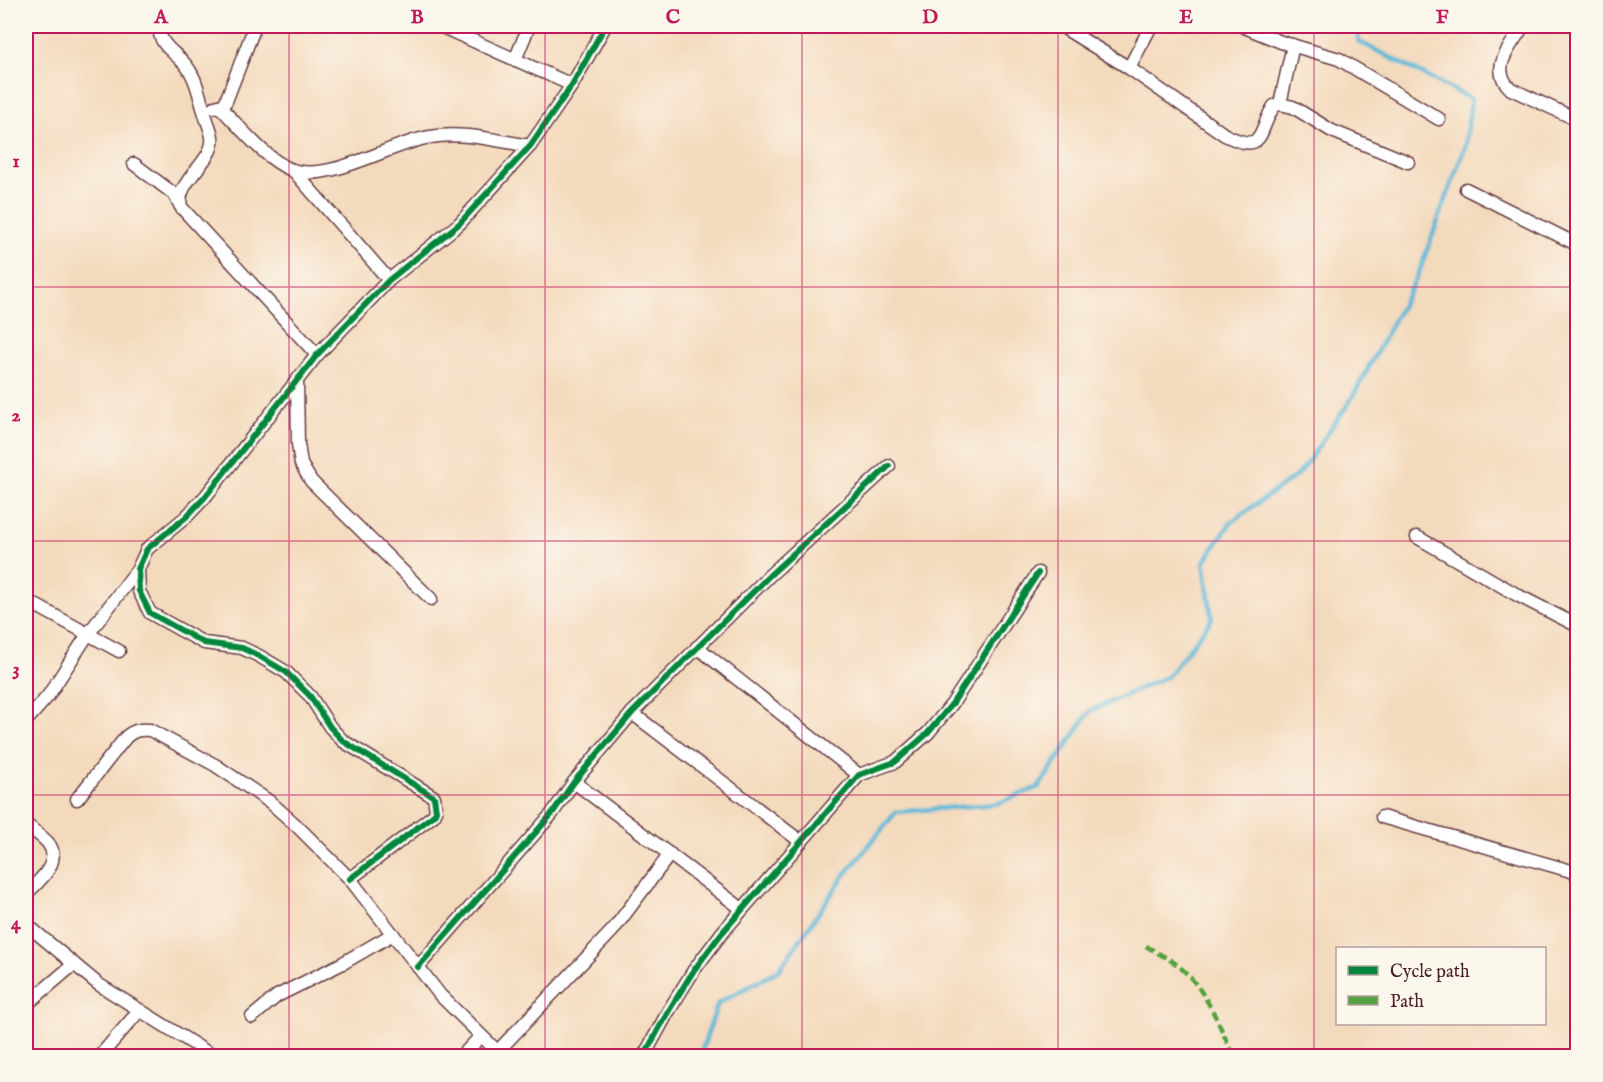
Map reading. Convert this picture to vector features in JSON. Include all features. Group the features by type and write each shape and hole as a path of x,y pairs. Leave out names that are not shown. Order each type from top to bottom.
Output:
{"street":[{"path":"160,26 160,37 163,43 194,77 211,131 212,144 180,195 181,207"},
{"path":"219,107 226,100 255,26"},
{"path":"440,26 572,85"},
{"path":"515,60 529,26"},
{"path":"26,721 48,696 88,634 138,569 147,549 186,517 205,496 317,355 389,280 459,224 530,147 572,85 605,26"},
{"path":"1061,26 1129,68 1225,135 1239,142 1249,144 1256,141 1274,106 1280,104 1293,106 1332,131 1408,162"},
{"path":"1129,68 1151,26"},
{"path":"1242,26 1260,29 1293,45 1339,59 1439,119"},
{"path":"1523,26 1502,62 1500,69 1504,82 1511,89 1578,120"},
{"path":"1280,104 1293,45"},
{"path":"201,103 219,107 279,163 293,170 309,173 334,169 428,137 471,136 530,147"},
{"path":"134,164 174,194 181,207 317,355"},
{"path":"293,170 389,280"},
{"path":"1466,189 1578,245"},
{"path":"297,381 298,444 301,464 311,481 431,599"},
{"path":"418,968 551,815 574,782 632,713 770,575 889,466"},
{"path":"1418,537 1519,596 1578,626"},
{"path":"138,569 139,591 150,613 204,643 242,648 286,672 310,696 343,741 434,797 436,811 434,815 350,879"},
{"path":"644,1056 694,970 742,909 859,774 895,762 928,733 952,704 1038,573"},
{"path":"26,600 119,651"},
{"path":"697,647 859,774"},
{"path":"632,713 800,841"},
{"path":"77,799 126,737 141,729 150,730 215,765 270,802 350,879 440,995 500,1054 613,930 669,854"},
{"path":"574,782 742,909"},
{"path":"1382,817 1578,873"},
{"path":"26,824 48,843 52,851 52,858 46,873 26,894"},
{"path":"26,924 98,984 213,1056"},
{"path":"252,1017 277,996 343,963 393,934"},
{"path":"26,1005 74,965"},
{"path":"100,1056 139,1011"},
{"path":"462,1056 481,1035"}],"waterway":[{"path":"700,1056 718,1003 779,970 844,876 896,812 996,804 1039,787 1090,711 1168,676 1212,619 1204,562 1231,522 1300,473 1352,398 1418,275 1465,147 1471,99 1358,41 1360,26"}],"marked path":[{"path":"1146,946 1177,965 1198,987 1212,1009 1233,1056"}],"cycle path":[{"path":"350,879 434,815 436,811 434,797 343,741 330,727 310,696 286,672 242,648 204,643 150,613 139,591 138,569 147,549 186,517 205,497 317,355 389,280 459,224 530,146 572,85 605,26"},
{"path":"418,967 551,815 574,782 632,713 770,575 889,466"},
{"path":"644,1056 694,970 721,934 859,775 895,762 928,733 952,704 1038,573"}]}
